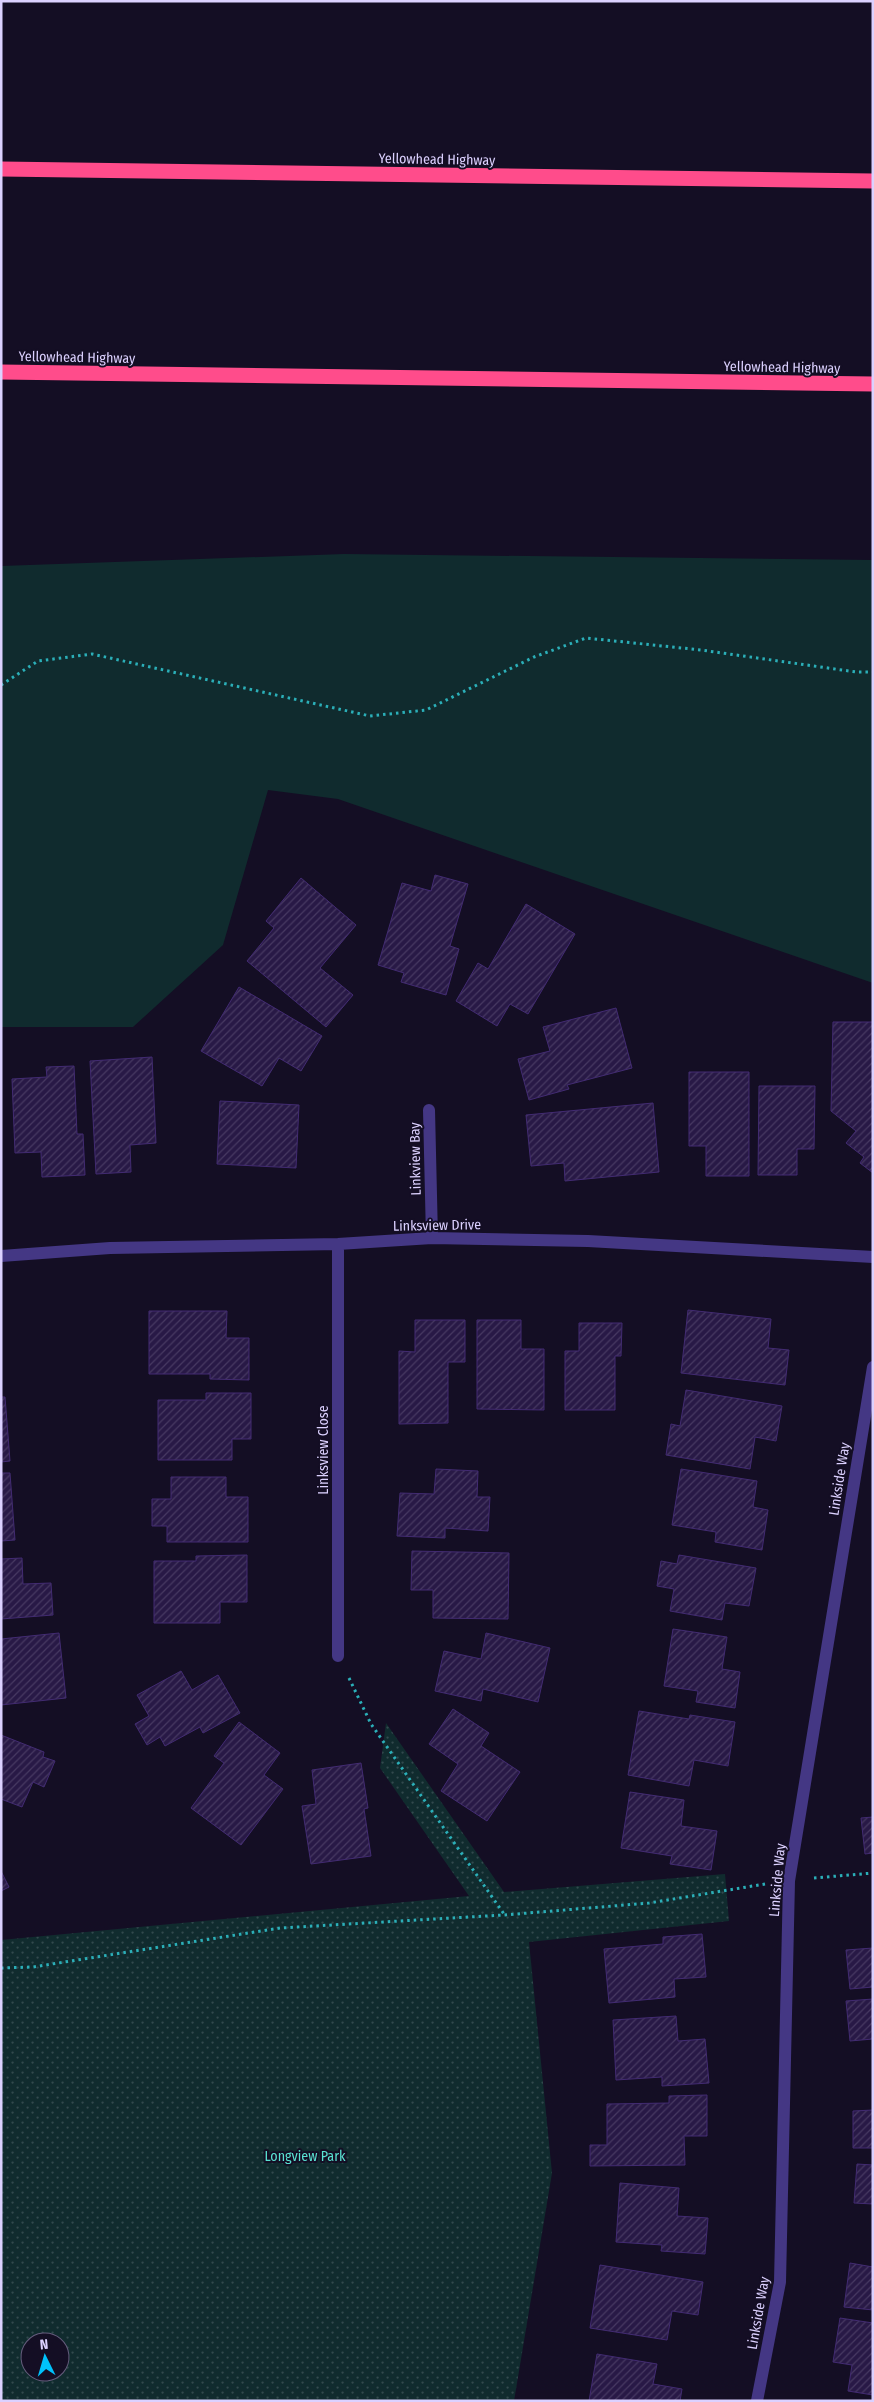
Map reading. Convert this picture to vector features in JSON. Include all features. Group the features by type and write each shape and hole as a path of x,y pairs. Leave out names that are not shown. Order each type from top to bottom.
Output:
{"highway":[{"name":"Yellowhead Highway","path":"1,169 873,181"},
{"name":"Yellowhead Highway","path":"1,372 873,384"}],"street":[{"name":"Linkview Bay","path":"429,1110 432,1238"},
{"name":"Linksview Drive","path":"1,1256 110,1248 338,1244 432,1238 588,1242 873,1257"},
{"name":"Linksview Close","path":"338,1244 338,1656"},
{"name":"Linkside Way","path":"757,2401 780,2282 789,1881 873,1367"}],"path":[{"path":"1,685 38,661 92,654 370,716 426,710 534,657 586,638 701,650 856,672 873,672"},
{"path":"338,1656 370,1724 504,1915"},
{"path":"1,1968 33,1967 280,1928 504,1915 649,1903 789,1881 873,1873"}],"green space":[{"path":"344,554 873,560 873,983 338,799 268,790 223,945 133,1027 1,1027 1,566"},
{"name":"Longview Park","path":"386,1723 504,1892 725,1874 729,1921 529,1942 552,2173 514,2401 1,2401 1,1940 469,1896 380,1768"}],"building":[{"path":"435,875 468,884 450,946 459,949 446,995 401,982 404,973 378,965 402,883 431,891"},
{"path":"301,878 356,925 320,968 353,995 326,1027 247,961 274,928 266,921"},
{"path":"526,904 575,934 528,1014 510,1004 497,1026 456,1001 478,963 488,969"},
{"path":"239,987 322,1036 301,1071 279,1058 262,1086 201,1051"},
{"path":"616,1008 632,1068 567,1085 569,1089 529,1100 518,1059 550,1051 543,1027"},
{"path":"833,1022 873,1022 873,1173 860,1163 864,1157 846,1143 856,1131 831,1111"},
{"path":"152,1057 156,1143 130,1145 131,1172 96,1174 90,1061"},
{"path":"74,1066 77,1134 83,1134 85,1175 42,1177 41,1152 15,1153 12,1079 47,1077 46,1067"},
{"path":"689,1072 749,1072 749,1176 706,1176 706,1146 689,1146"},
{"path":"759,1086 815,1086 814,1149 797,1149 797,1175 758,1175"},
{"path":"220,1101 299,1105 296,1168 217,1164"},
{"path":"653,1103 659,1172 565,1181 564,1163 531,1166 526,1115"},
{"path":"688,1310 771,1319 768,1348 789,1350 785,1385 681,1373"},
{"path":"149,1311 227,1311 226,1338 249,1338 249,1380 210,1379 210,1374 149,1374"},
{"path":"415,1320 465,1320 465,1362 448,1362 448,1423 399,1424 399,1351 415,1352"},
{"path":"477,1320 521,1320 521,1349 544,1349 544,1410 477,1409"},
{"path":"579,1323 622,1323 621,1356 615,1356 615,1410 565,1410 565,1351 579,1351"},
{"path":"686,1390 782,1406 776,1441 755,1437 750,1469 666,1455 671,1424 680,1426"},
{"path":"206,1393 251,1393 251,1439 232,1439 232,1460 158,1460 158,1400 206,1400"},
{"path":"1,1397 5,1397 10,1461 1,1462"},
{"path":"436,1469 478,1471 477,1497 490,1497 488,1531 445,1528 445,1538 397,1536 400,1493 434,1494"},
{"path":"681,1469 757,1481 753,1507 768,1510 762,1550 715,1542 716,1532 672,1525"},
{"path":"1,1473 10,1473 15,1540 1,1541"},
{"path":"171,1477 226,1477 226,1497 248,1497 248,1542 167,1542 167,1526 152,1526 152,1499 171,1499"},
{"path":"412,1551 509,1553 508,1619 433,1618 433,1590 411,1590"},
{"path":"247,1555 247,1602 220,1602 220,1623 154,1623 154,1561 196,1561 196,1556"},
{"path":"679,1555 756,1568 749,1606 725,1603 722,1620 670,1611 674,1589 657,1586 661,1561 677,1564"},
{"path":"22,1558 23,1584 51,1583 53,1615 1,1619 1,1559"},
{"path":"673,1629 727,1637 722,1669 740,1672 735,1708 696,1702 698,1691 664,1686"},
{"path":"59,1633 66,1698 1,1705 1,1639"},
{"path":"486,1633 550,1648 538,1702 483,1689 481,1701 435,1691 444,1651 481,1659"},
{"path":"181,1671 192,1690 218,1675 240,1713 203,1733 200,1727 165,1746 160,1737 147,1745 135,1724 149,1716 137,1695"},
{"path":"453,1709 489,1733 481,1746 520,1772 487,1821 441,1791 458,1764 429,1744"},
{"path":"639,1711 689,1719 690,1715 735,1722 728,1766 694,1760 689,1786 628,1775"},
{"path":"239,1722 280,1753 264,1775 283,1789 241,1845 191,1808 224,1763 214,1756"},
{"path":"1,1735 44,1752 43,1757 55,1761 44,1787 33,1782 22,1807 1,1799"},
{"path":"361,1763 368,1808 364,1809 371,1856 311,1864 302,1806 316,1804 312,1770"},
{"path":"630,1792 684,1800 681,1826 717,1831 711,1870 670,1864 672,1856 621,1848"},
{"path":"873,1817 873,1853 865,1854 861,1818"},
{"path":"1,1871 9,1887 1,1891"},
{"path":"702,1934 706,1977 674,1979 675,1997 609,2003 604,1949 663,1944 663,1937"},
{"path":"873,1948 873,1987 850,1989 846,1950"},
{"path":"873,1999 873,2039 850,2041 846,2001"},
{"path":"676,2016 678,2041 705,2039 709,2083 662,2086 662,2077 616,2080 613,2020"},
{"path":"707,2095 707,2136 684,2136 685,2165 590,2166 590,2145 607,2145 607,2104 669,2103 669,2096"},
{"path":"873,2110 873,2148 853,2148 853,2111"},
{"path":"857,2164 873,2165 873,2204 854,2203"},
{"path":"620,2183 679,2188 677,2216 708,2218 705,2254 661,2251 662,2245 616,2242"},
{"path":"850,2263 873,2267 873,2310 844,2307"},
{"path":"600,2265 703,2282 698,2315 672,2311 667,2340 590,2328"},
{"path":"840,2318 873,2323 873,2395 848,2391 852,2365 833,2362"},
{"path":"597,2354 657,2364 653,2384 682,2389 680,2401 589,2401"}]}
